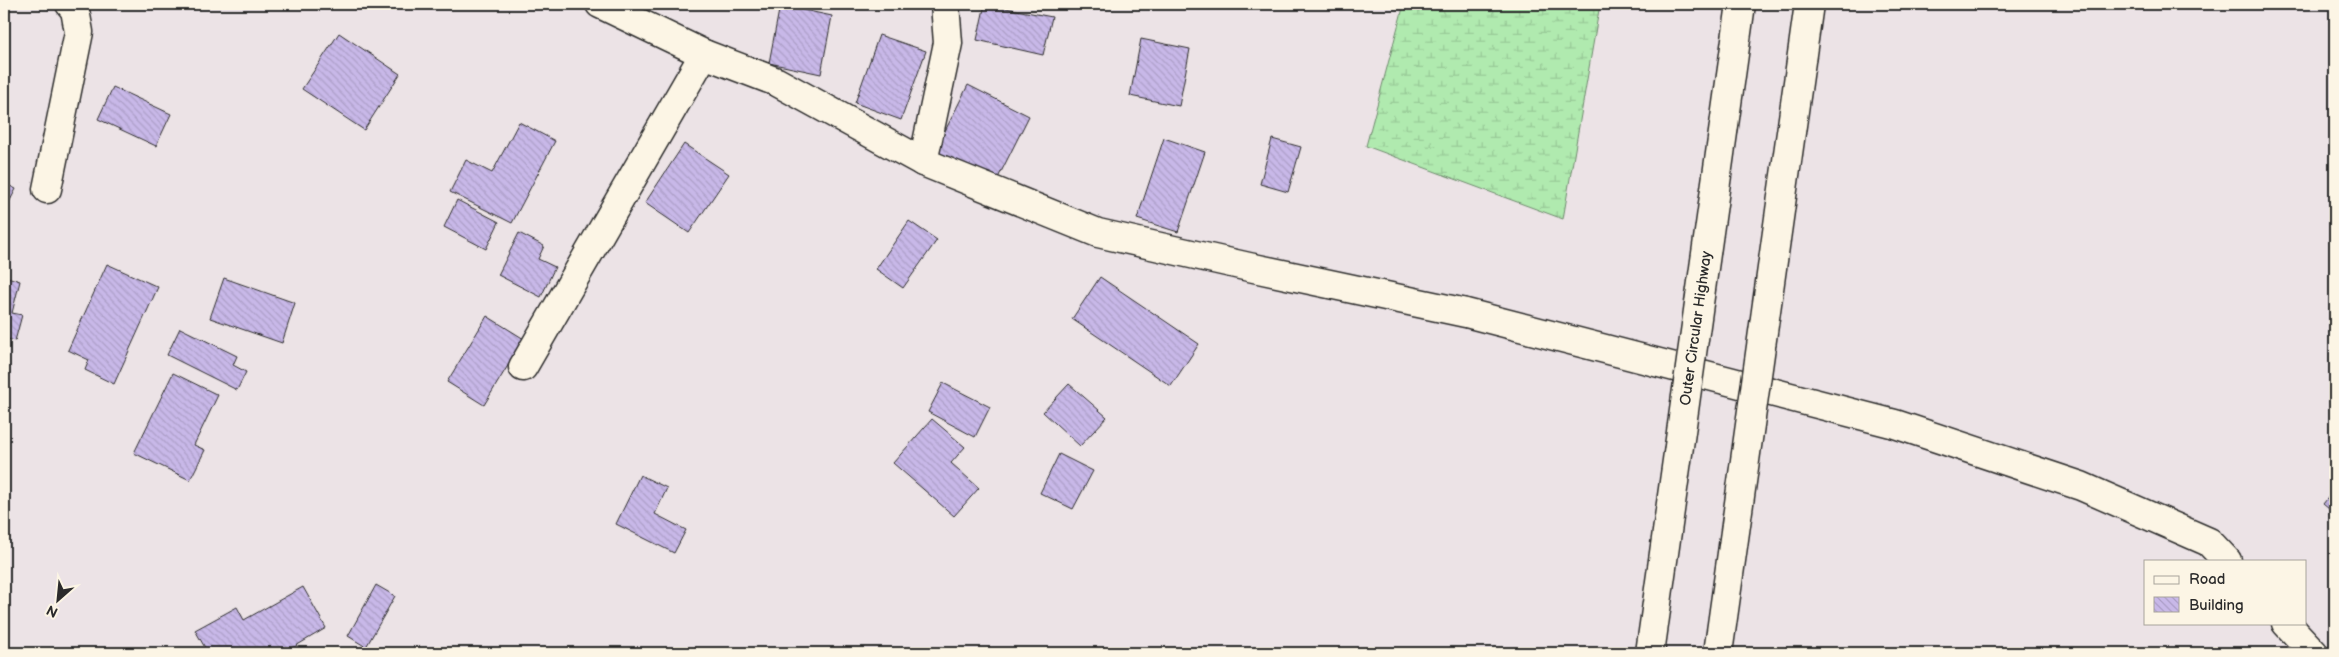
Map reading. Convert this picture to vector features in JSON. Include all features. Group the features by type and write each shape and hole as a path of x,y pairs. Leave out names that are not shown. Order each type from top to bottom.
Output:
{"main road":[{"path":"46,189 79,32 75,10 70,4"},
{"path":"600,4 704,54 777,82 923,162 1098,233 1466,313 1895,424 2081,486 2209,542 2226,560"},
{"path":"923,162 948,43 945,4"},
{"name":"Outer Circular Highway","path":"1650,653 1741,4"},
{"path":"1718,653 1808,4"},
{"path":"523,368 704,54"},
{"path":"2287,624 2314,653"}],"green space":[{"path":"1404,4 1600,4 1563,219 1366,146"}],"building":[{"path":"985,4 1052,17 1043,55 977,40"},
{"path":"780,5 832,16 821,74 769,63"},
{"path":"339,33 400,74 364,130 302,89"},
{"path":"879,35 926,51 901,120 855,103"},
{"path":"1141,39 1190,49 1179,106 1130,96"},
{"path":"968,85 1029,116 996,182 935,151"},
{"path":"113,87 171,114 156,146 98,119"},
{"path":"519,122 555,141 512,223 450,192 466,160 492,173"},
{"path":"1164,138 1205,152 1178,232 1137,219"},
{"path":"1272,139 1301,147 1288,192 1260,184"},
{"path":"684,144 729,174 689,233 645,203"},
{"path":"4,183 16,189 4,212"},
{"path":"457,200 499,222 486,249 444,227"},
{"path":"909,221 937,240 903,288 876,269"},
{"path":"519,233 544,246 538,259 555,267 541,297 498,275"},
{"path":"107,264 158,287 114,384 85,370 89,360 68,350"},
{"path":"4,276 20,281 12,313 22,315 15,341 4,338"},
{"path":"1100,277 1199,344 1171,386 1072,319"},
{"path":"224,278 295,303 282,343 210,318"},
{"path":"487,316 524,339 484,405 447,382"},
{"path":"180,328 237,356 233,365 246,372 237,390 167,355"},
{"path":"173,373 218,395 194,445 205,450 190,480 134,453"},
{"path":"943,383 990,407 975,437 928,412"},
{"path":"1069,384 1107,417 1080,446 1043,412"},
{"path":"932,419 965,447 951,463 979,488 954,516 893,463"},
{"path":"1059,454 1093,471 1073,509 1040,493"},
{"path":"640,475 667,488 655,514 686,530 674,553 616,524"},
{"path":"2335,489 2335,514 2323,504"},
{"path":"376,585 395,596 366,647 348,636"},
{"path":"303,587 326,628 284,653 208,653 195,630 237,607 244,620"}]}
